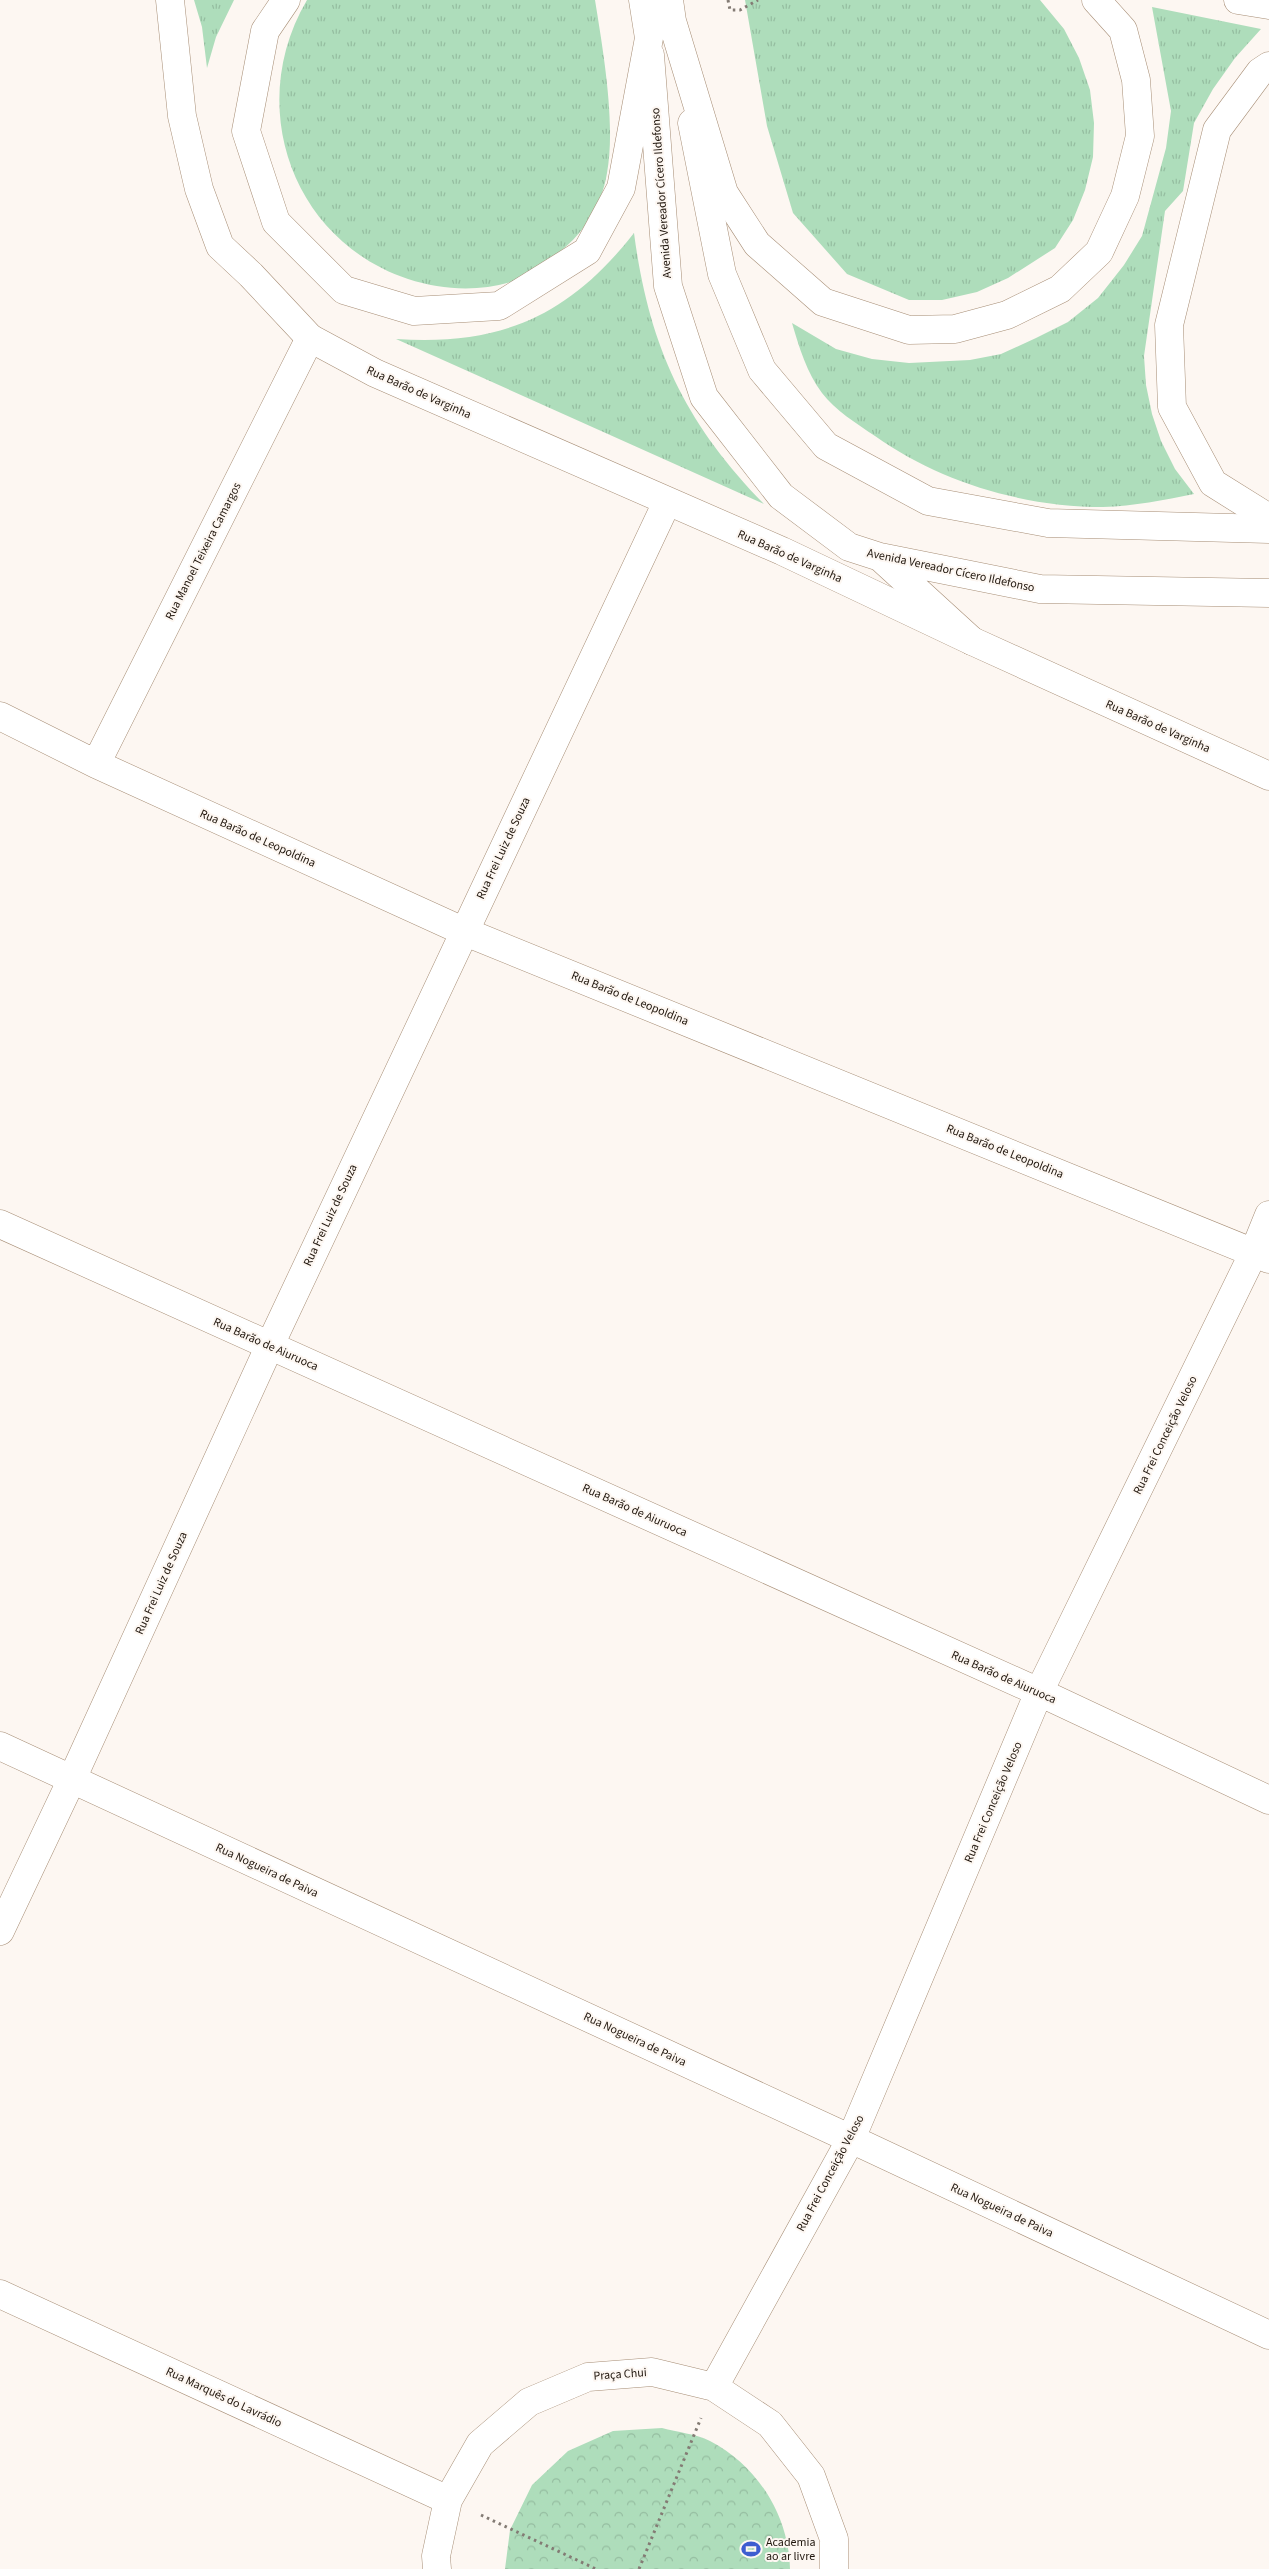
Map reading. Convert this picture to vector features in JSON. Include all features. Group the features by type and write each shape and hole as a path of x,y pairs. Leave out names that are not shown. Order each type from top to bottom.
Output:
{"main road":[{"name":"Rua Barão de Varginha","path":"170,0 182,116 199,189 220,246 251,275 310,338 375,373 782,551 972,641 1269,776"},
{"path":"286,0 265,31 246,131 276,222 344,290 414,311 499,306 587,251 621,188 658,14"},
{"path":"658,14 724,193 757,244 823,302 909,330 955,330 1007,315 1060,289 1099,252 1125,196 1140,136 1136,80 1123,30 1096,0"},
{"path":"1238,0 1269,5"},
{"path":"658,14 722,274 762,370 826,446 928,501 1048,522 1269,529"},
{"name":"Avenida Vereador Cícero Ildefonso","path":"658,14 668,286 704,397 781,496 849,546 880,557 1040,589 1269,594"},
{"path":"1269,66 1260,72 1218,130 1169,325 1172,407 1214,484 1269,518"},
{"name":"Rua Manoel Teixeira Camargos","path":"96,764 310,338"},
{"name":"Rua Frei Luiz de Souza","path":"0,1930 72,1780 270,1345 667,502"},
{"path":"880,557 972,641"},
{"name":"Rua Barão de Leopoldina","path":"0,716 96,764 464,931 1262,1256"},
{"name":"Rua Frei Conceição Veloso","path":"714,2388 851,2139 1039,1692 1262,1256 1269,1215"},
{"name":"Rua Barão de Aiuruoca","path":"0,1224 1039,1692 1269,1800"},
{"name":"Rua Nogueira de Paiva","path":"0,1746 851,2139 1269,2335"},
{"name":"Rua Marquês do Lavrádio","path":"0,2294 448,2500"},
{"name":"Praça Chui","path":"437,2569 436,2556 448,2500 480,2444 529,2402 588,2377 652,2372 714,2388 770,2424 812,2476 834,2539 834,2569"}],"path":[{"path":"728,0 730,10 740,10 758,0"},
{"path":"639,2569 714,2388"},
{"path":"448,2500 596,2569"}],"green space":[{"path":"194,0 234,0 216,37 207,68 202,27"},
{"path":"307,0 595,0 607,87 610,132 609,154 604,187 599,200 586,225 577,236 557,254 511,282 485,287 460,288 434,286 408,279 368,260 334,234 308,201 290,164 281,124 280,82 289,41"},
{"path":"745,0 1040,0 1064,29 1079,58 1090,90 1094,123 1093,157 1085,190 1073,220 1055,248 1008,278 977,292 942,300 909,300 847,274 793,213 767,126"},
{"path":"1152,7 1261,29 1235,58 1213,89 1194,123 1183,191 1165,211 1144,356 1146,385 1152,414 1161,441 1175,469 1194,494 1126,505 1103,507 1073,506 1013,497 983,489 927,467 861,427 827,399 808,368 792,323 836,349 872,359 909,363 970,360 1001,354 1036,338 1068,322 1098,298 1124,265 1142,236 1166,148 1171,111"},
{"path":"634,233 649,311 675,380 692,412 712,443 764,504 396,339 434,340 468,337 500,330 530,320 558,305 584,286 609,262"},
{"path":"662,2428 710,2441 743,2464 768,2494 777,2512 784,2530 790,2569 505,2569 510,2530 532,2485 568,2451 613,2431"}],"place":[{"name":"Academia ao ar livre","path":"751,2549"}]}
